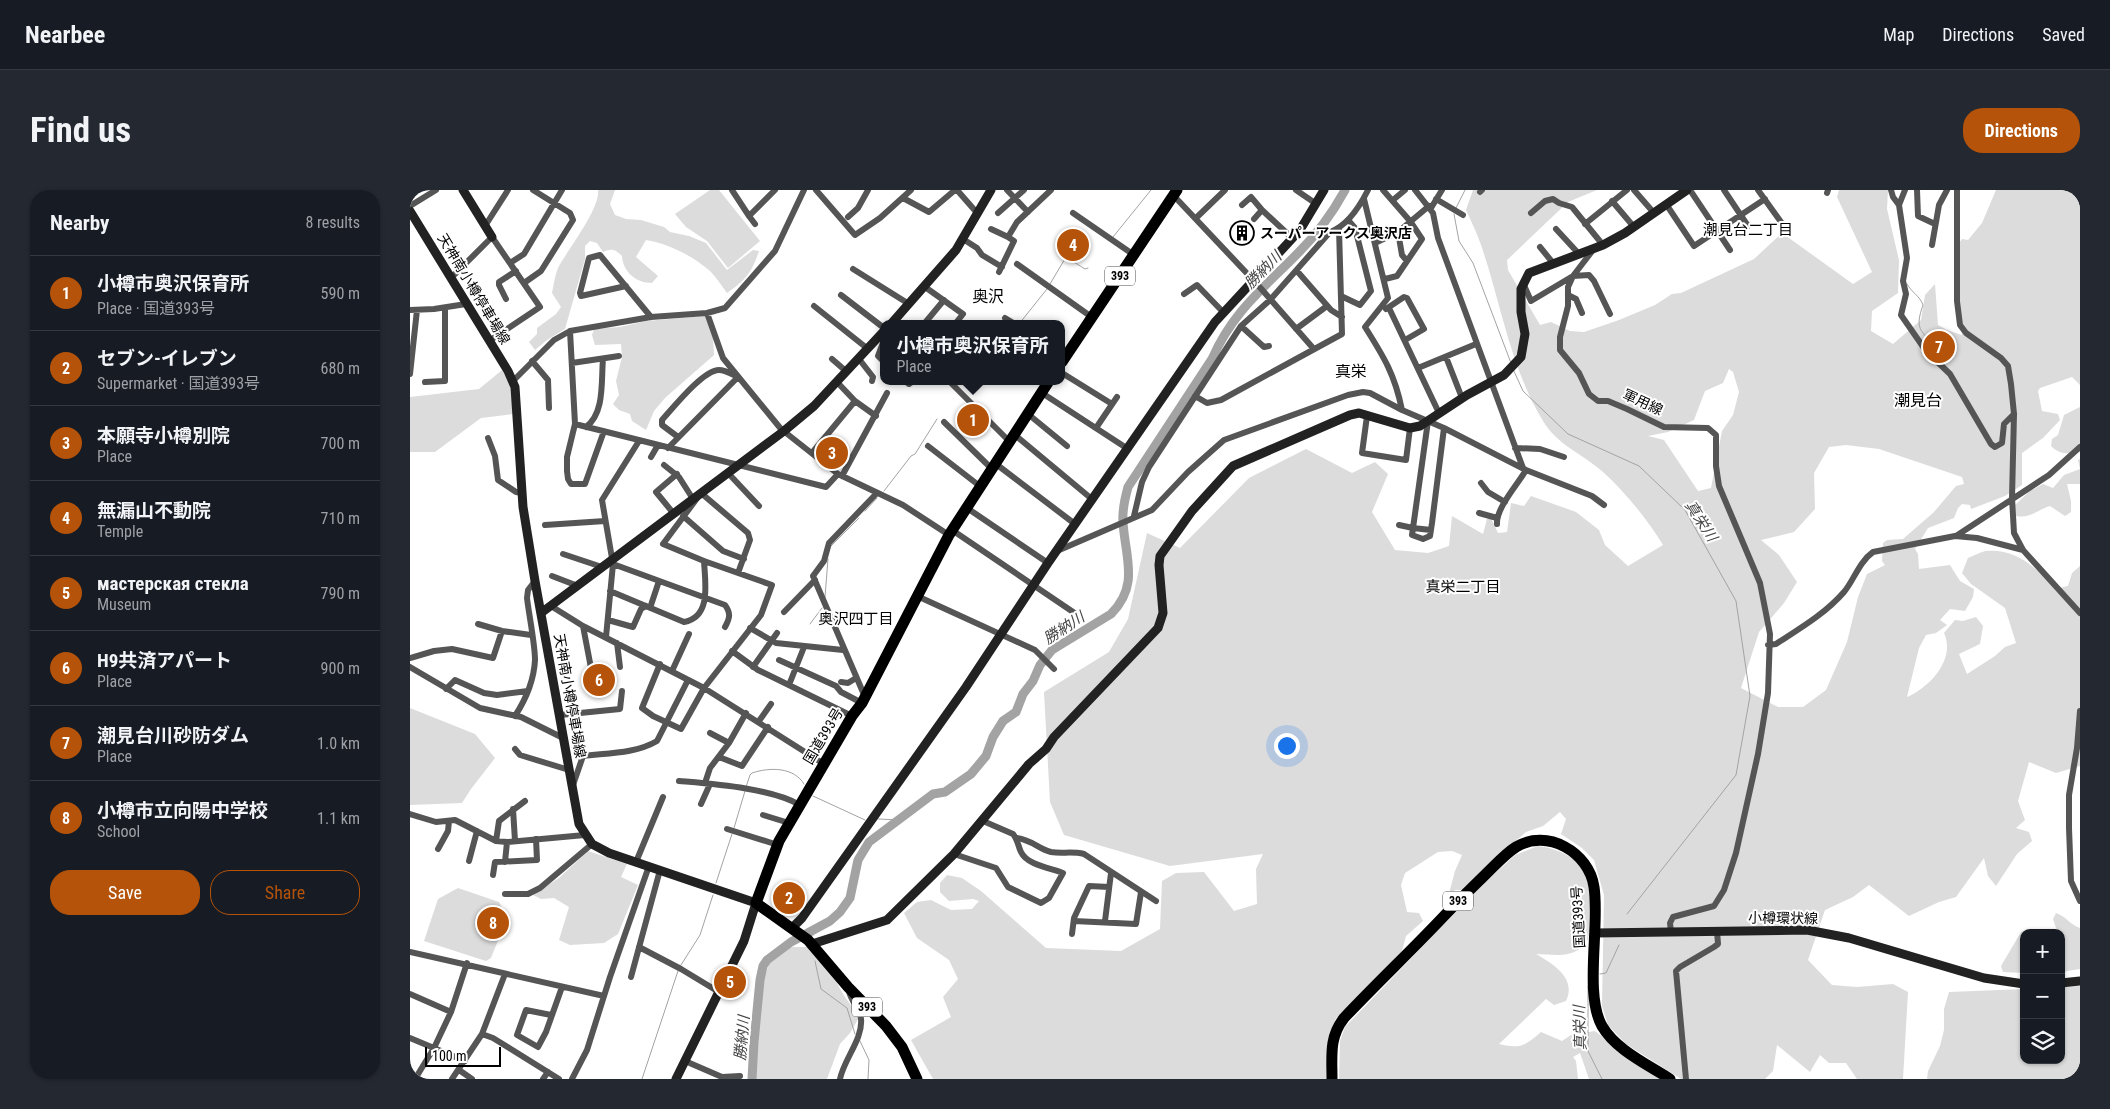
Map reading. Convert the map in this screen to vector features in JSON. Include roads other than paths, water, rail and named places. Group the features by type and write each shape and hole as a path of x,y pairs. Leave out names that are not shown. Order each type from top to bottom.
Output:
{"highway":[{"name":"393","path":"1065,355 1134,255 1173,192"},
{"name":"国道393号","path":"756,903 778,845 789,823 863,700 950,533 1047,385"},
{"name":"国道393号","path":"1332,1079 1332,1045 1337,1027 1466,893 1515,847 1532,841 1550,841 1566,847 1580,858 1593,882 1595,933 1594,996 1602,1026 1616,1043 1670,1079"},
{"name":"393","path":"756,903 810,942 902,1046 917,1079"}],"street":[{"path":"410,206 436,190"},
{"path":"463,190 540,307 489,341"},
{"path":"485,226 508,190"},
{"path":"524,284 541,271 573,220 570,213 534,190"},
{"path":"510,263 524,254 562,190"},
{"path":"732,190 755,224"},
{"path":"749,216 775,190"},
{"path":"513,381 554,340 570,330 651,317 707,313 725,308 775,251 804,190"},
{"path":"816,190 855,235 880,218 911,190"},
{"path":"848,217 858,208 867,190"},
{"path":"902,198 929,212 956,190 978,214"},
{"path":"895,320 925,287 963,240 991,190"},
{"path":"1007,190 1028,212"},
{"path":"998,213 1024,190"},
{"path":"1196,218 1225,190"},
{"path":"1296,190 1315,204"},
{"path":"793,929 1002,634 1048,563 1223,312 1255,282 1300,230 1324,190"},
{"path":"1134,516 1140,490 1149,467 1241,326 1297,271 1330,232 1339,229 1348,220 1364,199 1368,190"},
{"path":"1383,190 1410,221 1422,239 1397,276 1385,279"},
{"path":"1393,200 1405,190"},
{"path":"1415,190 1430,207 1436,222 1438,238 1490,382 1524,469"},
{"path":"1375,243 1398,232 1430,207 1442,190"},
{"path":"1585,224 1627,190"},
{"path":"1634,190 1654,213"},
{"path":"810,942 887,920 954,854 984,821 1029,764 1046,749 1054,737 1158,628 1163,613 1159,565 1163,550 1192,511 1233,466 1350,415 1359,413 1410,428 1420,426 1462,398 1504,375 1521,357 1525,334 1520,295 1523,282 1529,273 1603,245 1634,227 1689,190 1730,250"},
{"path":"1724,190 1748,226"},
{"path":"1758,190 1781,222"},
{"path":"1891,190 1893,197 1901,205"},
{"path":"1905,190 1901,205 1908,261 1906,294 1901,315 1926,350 1950,374 1991,444 1995,446 2002,443 2004,424 2014,414"},
{"path":"1917,190 1918,216 1935,224"},
{"path":"1932,245 1939,205 1947,190"},
{"path":"1957,190 1957,301 1960,324 1966,333 2001,358 2008,366 2014,414 2012,498 2014,533 2023,550 2080,613"},
{"path":"1008,237 1017,222 1048,191"},
{"path":"1173,192 1313,348"},
{"path":"1242,205 1251,197 1292,238"},
{"path":"1364,199 1385,279 1388,298 1365,327 1394,377 1402,410"},
{"path":"1436,199 1463,215"},
{"path":"1531,213 1546,201 1553,199 1559,204 1572,207 1603,245"},
{"path":"1666,204 1694,246 1765,199"},
{"path":"1612,201 1634,227"},
{"path":"1254,219 1262,210"},
{"name":"天神南小樽停車場線","path":"410,211 513,381 517,400 522,493 535,581 579,824 592,844 609,853 756,903"},
{"path":"1072,213 1134,255"},
{"path":"1341,296 1360,305 1370,291 1355,228 1348,220"},
{"path":"963,240 977,248 982,255 1000,269 1014,241 991,228"},
{"path":"1195,396 1208,403 1221,400 1313,348 1342,334 1339,229"},
{"path":"1556,229 1579,254"},
{"path":"1398,232 1402,255 1407,261"},
{"path":"450,278 492,236"},
{"path":"1540,247 1554,263"},
{"name":"軍用線","path":"1593,250 1573,276 1568,287 1568,306 1560,337 1560,350 1579,373 1590,394 1598,401 1608,402 1627,409 1664,427 1708,428 1716,435 1716,466 1719,486 1760,583 1770,634 1768,645 1768,693 1764,725 1736,853 1730,872 1724,890 1714,906 1673,916 1670,923 1671,932"},
{"path":"626,286 581,296 580,293 589,258 600,255 626,286 651,317"},
{"path":"1016,264 1092,318"},
{"path":"853,269 909,304"},
{"path":"506,299 499,282 516,271"},
{"path":"1297,271 1327,306 1342,317"},
{"path":"1523,282 1531,301 1573,276 1589,275 1594,281 1610,314"},
{"path":"1184,294 1197,285 1223,312"},
{"path":"925,287 963,314 958,320"},
{"path":"841,295 880,327"},
{"path":"1568,295 1576,299 1582,313"},
{"path":"1378,312 1389,308 1404,297 1407,298 1424,329 1405,340"},
{"path":"927,320 944,300"},
{"path":"410,374 413,310 445,308 466,304"},
{"path":"814,306 868,348"},
{"path":"1296,329 1327,306"},
{"path":"425,382 445,381 445,308"},
{"path":"1389,308 1439,413"},
{"path":"707,313 723,358 784,431 840,475 904,506 950,533 1079,616"},
{"path":"1241,326 1264,347 1269,346"},
{"path":"570,330 574,424 567,457 568,480 571,484 585,484 604,431"},
{"path":"660,664 642,708 653,716 668,721 681,729 704,688 761,615 772,585 663,544 679,515 693,499 784,431 814,406 880,334"},
{"path":"1418,368 1476,344"},
{"path":"572,363 619,356"},
{"path":"1446,357 1462,398"},
{"path":"586,427 593,422 598,414 603,359"},
{"path":"832,359 847,372"},
{"path":"859,359 873,377 872,381"},
{"path":"532,361 548,380 549,408"},
{"path":"678,438 662,425 662,420 697,383 712,372 720,370 738,377"},
{"path":"1065,375 1112,404"},
{"path":"668,448 738,377"},
{"path":"837,382 855,402 876,416"},
{"path":"953,385 1012,438 1093,500"},
{"path":"1057,551 1102,533 1134,516 1152,510 1217,445 1301,409 1363,392 1444,428 1524,469 1592,496 1604,505"},
{"path":"574,424 826,487 840,475 876,416 887,393"},
{"path":"1042,393 1128,449"},
{"path":"1096,428 1116,397"},
{"path":"812,453 855,402"},
{"path":"1028,414 1067,446"},
{"path":"1367,416 1362,453 1406,460 1410,428"},
{"path":"1428,421 1412,535 1423,539 1430,536 1444,428"},
{"path":"944,422 994,466 1075,524"},
{"path":"488,438 495,456 498,480 516,492 522,493"},
{"path":"606,637 612,562 602,500 639,441"},
{"path":"652,457 658,445"},
{"path":"928,446 981,487"},
{"path":"1955,536 2049,475 2080,447"},
{"path":"1515,448 1540,449 1564,457"},
{"path":"664,465 677,474 693,499"},
{"path":"1479,513 1497,521 1505,502 1524,469"},
{"path":"728,473 759,506"},
{"path":"677,474 656,492 679,515 723,551 744,559"},
{"path":"1481,483 1488,492 1505,502"},
{"path":"541,612 602,567 679,515 702,493"},
{"path":"702,493 748,533 750,540 738,573"},
{"path":"863,700 856,678 813,576 824,561 829,543 876,494"},
{"path":"967,508 1048,563"},
{"path":"545,525 605,521"},
{"path":"1399,525 1413,528"},
{"path":"1768,645 1776,644 1820,614 1842,594 1864,560 1873,552 1955,536 1977,538 2023,550"},
{"path":"563,554 602,567"},
{"path":"610,591 684,622 693,620 700,613 706,598 704,561"},
{"path":"612,562 724,605 729,610 730,618 726,627"},
{"path":"552,576 578,586"},
{"path":"784,612 814,580"},
{"path":"515,716 528,691 535,660 527,598 528,590 535,581"},
{"path":"648,607 659,581"},
{"path":"917,596 1035,650 1054,669"},
{"path":"551,606 583,626 704,688 759,721 824,764"},
{"path":"608,620 633,627 641,609 648,607"},
{"path":"478,624 502,631 531,635"},
{"path":"583,626 591,668"},
{"path":"750,628 776,644 843,650"},
{"path":"410,658 434,651 452,649 493,658 502,631"},
{"path":"753,667 777,633"},
{"path":"672,671 689,634"},
{"path":"617,642 620,667"},
{"path":"788,685 804,647"},
{"path":"732,651 753,667 852,716"},
{"path":"780,660 836,686 841,692 863,700"},
{"path":"410,667 480,708 521,717 565,739"},
{"path":"841,682 848,683 856,678"},
{"path":"446,689 455,680 484,693 497,696 528,691"},
{"path":"572,787 583,756 649,746 657,741 688,680"},
{"path":"560,715 620,709 622,691"},
{"path":"759,721 771,704"},
{"path":"2080,711 2077,748 2069,795 2071,881 2080,901"},
{"path":"702,804 710,768 730,743 746,713"},
{"path":"719,757 742,766 768,727"},
{"path":"710,734 730,743"},
{"path":"515,749 520,755 569,770"},
{"path":"679,781 707,784 789,799 800,805"},
{"path":"636,862 663,797"},
{"path":"496,841 498,821 525,801"},
{"path":"513,809 515,841"},
{"path":"410,814 436,822 455,820 496,841 507,842 585,835"},
{"path":"763,814 789,823"},
{"path":"438,849 448,831 449,821"},
{"path":"954,854 996,868 1008,887 1041,903 1048,898 1063,873 1026,860 1021,853 1017,838 1013,834 984,821"},
{"path":"727,829 778,845"},
{"path":"468,861 477,831"},
{"path":"1017,838 1027,839 1050,852 1075,851 1084,854 1156,901"},
{"path":"493,875 495,862 537,860 536,839"},
{"path":"505,862 507,842"},
{"path":"505,894 528,894 540,888 592,844"},
{"path":"572,1079 587,1050 649,866"},
{"path":"631,977 660,870"},
{"path":"1105,921 1111,873"},
{"path":"1072,934 1074,921 1089,886 1109,887"},
{"path":"1074,921 1136,924 1141,892"},
{"path":"676,1079 744,941 756,903"},
{"name":"小樽環状線","path":"1595,933 1808,930 1829,933 1984,978 2020,983"},
{"path":"1686,1079 1676,971 1714,948 1718,944 1717,931"},
{"path":"639,948 681,969 719,992"},
{"path":"410,952 452,963 467,963 505,974 604,996"},
{"path":"415,1079 434,1048 451,1012 467,963"},
{"path":"452,1079 482,1034 505,974"},
{"path":"2065,983 2080,981"},
{"path":"551,1015 526,1010 517,1035 538,1047 546,1032 562,987"},
{"path":"840,1079 844,1063 858,1037 862,1022 858,1007 851,999 848,987"},
{"path":"410,994 451,1012"},
{"path":"482,1034 559,1079"},
{"path":"410,1038 465,1061"},
{"path":"685,1062 722,1077 740,1076"},
{"path":"458,1070 472,1079"},
{"path":"543,1079 548,1072"}],"waterway":[{"path":"1113,237 1151,190"},
{"name":"勝納川","path":"752,1079 760,980 763,966 767,960 791,942 830,921 840,912 850,898 858,860 869,842 933,794 945,792 971,774 986,756 993,737 1003,721 1016,712 1023,694 1033,681 1040,665 1052,650 1111,614 1120,603 1125,592 1129,570 1123,518 1128,487 1212,359 1230,327 1250,301 1312,238 1330,215 1345,190"},
{"name":"真栄川","path":"1456,208 1465,190"},
{"name":"真栄川","path":"1454,214 1459,241 1473,263 1511,363"},
{"path":"1050,284 1066,257 1085,269 1088,268"},
{"path":"1907,284 1923,305 1919,319 1920,328 1937,346"},
{"path":"1022,320 1047,289"},
{"name":"真栄川","path":"1513,369 1523,391 1568,434 1639,466 1685,510 1736,601 1750,696 1736,775 1627,914"},
{"path":"884,491 911,456 915,454 937,419"},
{"path":"865,511 877,498"},
{"path":"831,546 859,518"},
{"path":"825,597 828,559"},
{"path":"810,624 822,608"},
{"path":"746,787 752,773 774,769 788,771 800,778 804,784"},
{"path":"734,828 745,791"},
{"path":"813,796 865,820"},
{"path":"878,819 900,820"},
{"path":"716,883 732,834"},
{"path":"681,965 700,935 713,895"},
{"name":"勝納川","path":"809,932 813,935"},
{"name":"真栄川","path":"1600,974 1606,973 1619,945"},
{"path":"815,961 821,989 847,1008 855,1034"},
{"path":"642,1079 678,971"},
{"name":"真栄川","path":"1588,986 1588,1051 1602,1079"},
{"path":"859,1039 869,1060 868,1079"}],"place":[{"name":"スーパーアークス奥沢店","path":"1242,233"},
{"name":"無漏山不動院","path":"1073,245"},
{"name":"潮見台川砂防ダム","path":"1939,347"},
{"name":"小樽市奥沢保育所","path":"973,420"},
{"name":"本願寺小樽別院","path":"832,453"},
{"name":"H9共済アパート","path":"599,680"},
{"name":"セブン-イレブン","path":"789,898"},
{"name":"小樽市立向陽中学校","path":"493,923"},
{"name":"мастерская стекла","path":"730,982"}],"district":[{"name":"潮見台二丁目","path":"1748,230"},
{"name":"奥沢","path":"988,296"},
{"name":"真栄","path":"1351,371"},
{"name":"潮見台","path":"1918,400"},
{"name":"真栄二丁目","path":"1463,587"},
{"name":"奥沢四丁目","path":"856,619"}]}
